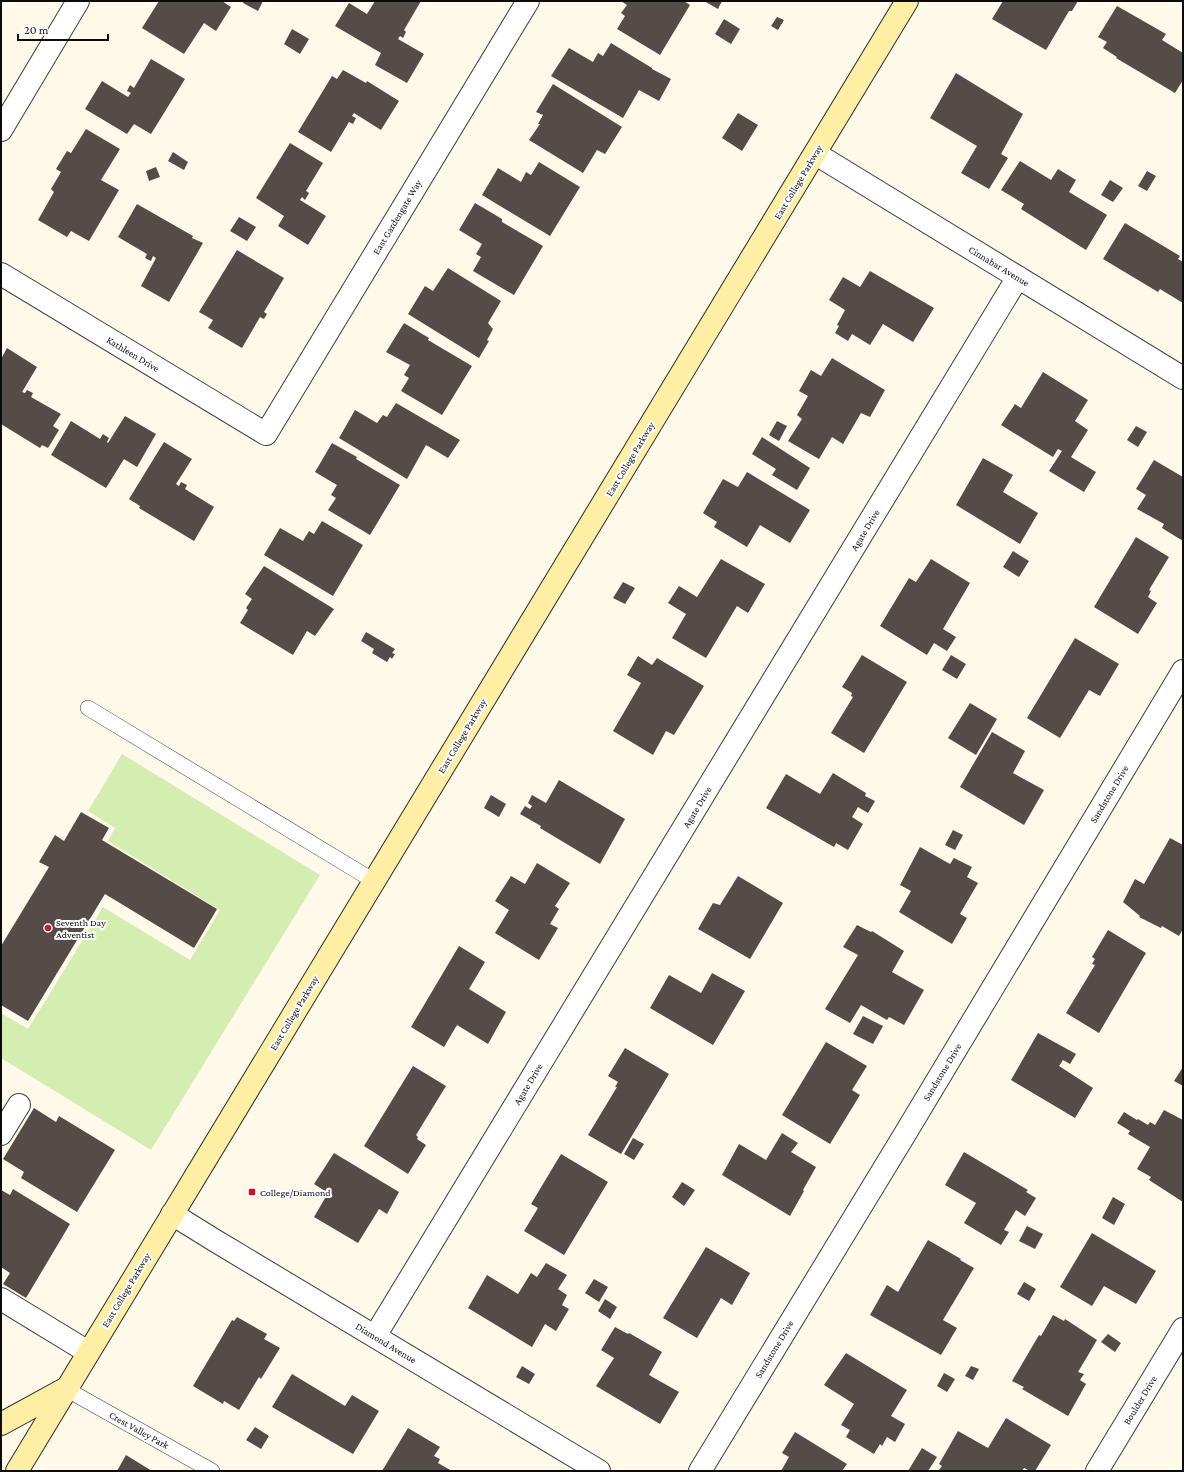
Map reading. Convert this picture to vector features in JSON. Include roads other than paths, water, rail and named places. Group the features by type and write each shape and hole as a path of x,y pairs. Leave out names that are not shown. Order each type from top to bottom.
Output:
{"main road":[{"name":"East College Parkway","path":"17,1471 816,154 907,1"},
{"path":"1,1424 66,1389"}],"street":[{"path":"1,130 78,1"},
{"name":"East Gardengate Way","path":"266,434 528,1"},
{"name":"Cinnabar Avenue","path":"816,154 1183,378"},
{"name":"Kathleen Drive","path":"1,274 266,434"},
{"name":"Agate Drive","path":"375,1336 1018,277"},
{"name":"Sandstone Drive","path":"700,1471 905,1134 1183,671"},
{"path":"1,1134 19,1105"},
{"name":"Diamond Avenue","path":"172,1214 599,1471"},
{"path":"1,1299 88,1352"},
{"name":"Boulder Drive","path":"1097,1471 1183,1329"}],"lane":[{"path":"88,708 374,881"},
{"name":"Crest Valley Park","path":"66,1389 212,1471"}],"place":[{"name":"Seventh Day Adventist","path":"48,928"},
{"name":"College/Diamond","path":"252,1192"}]}
